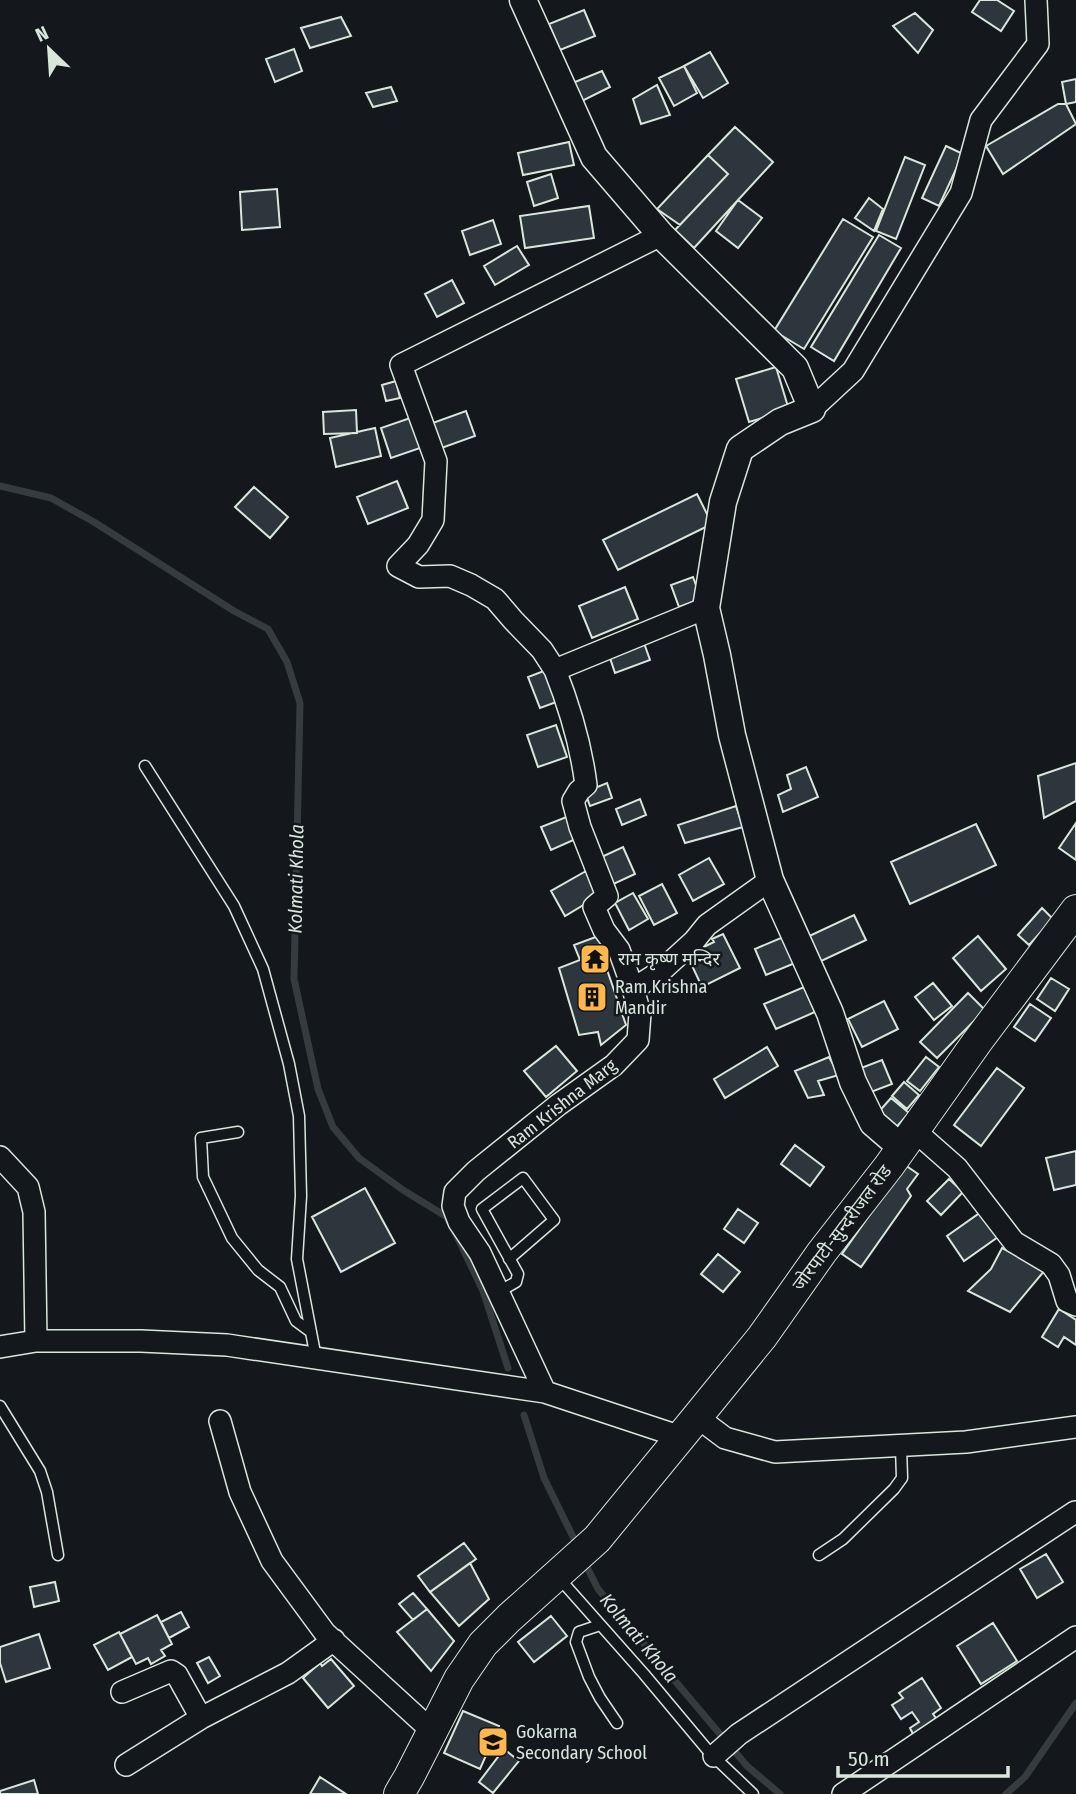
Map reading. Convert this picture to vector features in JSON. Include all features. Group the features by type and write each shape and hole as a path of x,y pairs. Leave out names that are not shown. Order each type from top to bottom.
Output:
{"main road":[{"name":"जोरपाटी-सुन्दरीजल रोड","path":"399,1794 458,1679 483,1644 597,1539 762,1337 1076,909"}],"street":[{"path":"523,0 594,156 661,235 795,368 812,410"},
{"path":"1036,0 1038,44 981,120 961,193 853,371 812,410 780,422 740,449 723,502 706,608 732,735 770,880 830,1013 853,1082 873,1123 957,1168 1014,1242 1051,1264 1059,1275 1067,1301 1076,1305"},
{"path":"661,235 401,365 436,461 433,520 418,545 398,566 419,577 450,576 495,598 542,650 555,670 583,757 586,785 573,800 580,827 607,896 594,907 604,930 619,950 633,989 660,972 694,941 707,925 770,880"},
{"path":"555,670 706,608"},
{"name":"Ram Krishna Marg","path":"545,1392 480,1253 459,1222 453,1206 455,1192 558,1105 614,1065 638,1040 640,1013 633,989"},
{"path":"0,1157 28,1187 34,1212 36,1341"},
{"path":"0,1347 36,1341 141,1341 227,1345 545,1392 689,1427 775,1452 966,1442 1076,1427"},
{"path":"220,1421 240,1492 272,1561 325,1633 432,1731"},
{"path":"725,1746 1075,1512"},
{"path":"842,1794 1076,1637"},
{"path":"126,1765 201,1718 288,1673 334,1640"},
{"path":"122,1692 171,1671 177,1675 201,1718"}],"lane":[{"path":"145,766 234,905 263,969 289,1064 299,1116 301,1195 297,1259 316,1359"},
{"path":"238,1132 201,1138 203,1177 232,1238 258,1270 280,1286 296,1321 311,1332"},
{"path":"498,1292 516,1282 518,1274 509,1259 482,1209 523,1178 554,1220 509,1259"},
{"path":"0,1406 40,1471 47,1492 58,1555"},
{"path":"819,1555 843,1539 894,1489 902,1478 901,1446"},
{"path":"561,1572 600,1625 725,1746 753,1794"},
{"path":"600,1625 579,1632 576,1642 589,1677 617,1723"}],"building":[{"path":"980,0 997,0 1014,11 1001,31 972,12"},
{"path":"584,10 595,36 560,50 549,24"},
{"path":"915,13 933,30 918,53 893,26"},
{"path":"341,17 351,36 310,48 301,28"},
{"path":"294,49 302,71 275,82 266,59"},
{"path":"710,52 728,83 703,98 684,66"},
{"path":"684,66 697,93 674,106 659,78"},
{"path":"602,71 610,87 580,102 570,84"},
{"path":"1076,79 1076,102 1066,104 1062,82"},
{"path":"657,85 670,115 641,124 633,99"},
{"path":"391,87 397,101 373,107 366,93"},
{"path":"1058,104 1066,104 1076,124 1003,174 986,146"},
{"path":"735,127 773,162 694,248 675,230 728,174 708,155"},
{"path":"569,142 574,165 523,175 518,153"},
{"path":"946,146 963,154 939,206 922,198"},
{"path":"708,155 728,174 680,225 657,209"},
{"path":"905,157 925,165 896,239 876,231"},
{"path":"551,174 558,198 534,206 527,182"},
{"path":"277,189 280,227 242,230 240,192"},
{"path":"869,198 883,209 874,231 855,218"},
{"path":"738,200 762,218 738,248 716,231"},
{"path":"589,206 594,238 525,248 520,216"},
{"path":"843,219 873,237 804,349 774,331"},
{"path":"493,220 501,244 470,255 462,231"},
{"path":"879,235 901,248 834,361 811,347"},
{"path":"517,246 529,265 495,285 484,266"},
{"path":"452,280 464,303 437,317 425,294"},
{"path":"776,367 789,410 749,422 736,379"},
{"path":"396,381 400,398 386,401 382,385"},
{"path":"356,410 357,433 324,434 323,412"},
{"path":"466,411 475,436 436,450 427,425"},
{"path":"416,416 426,446 391,458 381,428"},
{"path":"375,428 381,456 336,467 330,438"},
{"path":"397,481 408,508 368,524 357,497"},
{"path":"254,487 288,517 270,538 235,507"},
{"path":"697,494 712,524 618,570 603,540"},
{"path":"693,577 701,599 679,607 671,585"},
{"path":"625,587 638,619 592,638 579,606"},
{"path":"644,643 650,660 615,673 609,655"},
{"path":"549,669 562,700 540,708 528,677"},
{"path":"556,725 567,757 538,767 527,735"},
{"path":"1076,763 1076,801 1044,818 1038,776"},
{"path":"806,767 818,797 783,812 778,795 791,789 787,775"},
{"path":"607,783 612,798 590,806 585,792"},
{"path":"640,799 646,815 622,825 616,809"},
{"path":"736,806 743,827 685,843 678,825"},
{"path":"569,816 578,838 551,850 541,827"},
{"path":"1076,823 1076,860 1059,848"},
{"path":"976,824 996,865 910,904 891,862"},
{"path":"623,847 635,874 607,887 595,860"},
{"path":"709,858 724,884 693,901 679,875"},
{"path":"586,871 600,895 565,916 551,891"},
{"path":"662,884 677,913 654,925 639,896"},
{"path":"633,893 648,919 629,930 615,903"},
{"path":"1042,908 1053,919 1029,945 1018,935"},
{"path":"854,915 866,940 817,963 805,938"},
{"path":"723,934 740,968 702,987 687,955 714,942 712,939"},
{"name":"Ram Krishna Mandir","path":"601,935 610,952 604,961 626,1025 601,1045 598,1032 579,1035 559,968 580,960 574,945"},
{"path":"788,935 800,961 766,975 755,949"},
{"path":"978,936 1006,969 981,991 953,958"},
{"path":"1051,978 1069,989 1055,1011 1037,999"},
{"path":"933,983 952,1006 934,1020 915,997"},
{"path":"804,987 815,1012 776,1029 764,1004"},
{"path":"968,993 985,1010 937,1058 920,1042"},
{"path":"884,1001 898,1029 862,1047 848,1019"},
{"path":"1030,1004 1051,1018 1035,1041 1014,1027"},
{"path":"556,1046 577,1071 546,1097 524,1071"},
{"path":"767,1047 778,1066 725,1098 714,1079"},
{"path":"829,1057 839,1075 818,1081 824,1095 808,1098 795,1071"},
{"path":"926,1057 939,1067 920,1091 907,1081"},
{"path":"882,1060 892,1084 871,1092 861,1068"},
{"path":"997,1068 1024,1088 981,1146 954,1125"},
{"path":"904,1082 919,1095 907,1109 892,1096"},
{"path":"891,1098 909,1113 892,1132 875,1116"},
{"path":"795,1145 824,1167 810,1186 781,1164"},
{"path":"1076,1151 1076,1185 1054,1190 1046,1158"},
{"path":"905,1165 918,1174 907,1189 911,1196 861,1267 842,1254"},
{"path":"949,1179 963,1192 941,1215 927,1201"},
{"path":"365,1188 395,1243 341,1272 312,1217"},
{"path":"738,1209 758,1223 744,1243 724,1229"},
{"path":"981,1212 998,1237 964,1261 947,1236"},
{"path":"1002,1248 1045,1270 1010,1312 968,1291 991,1269"},
{"path":"718,1254 740,1272 723,1292 701,1274"},
{"path":"1059,1309 1076,1320 1076,1345 1064,1337 1058,1347 1042,1337"},
{"path":"464,1543 476,1559 430,1592 418,1576"},
{"path":"1046,1554 1063,1582 1037,1598 1020,1569"},
{"path":"470,1563 489,1599 459,1626 430,1592"},
{"path":"55,1582 59,1601 34,1607 30,1587"},
{"path":"413,1593 427,1609 413,1620 399,1604"},
{"path":"427,1609 454,1641 431,1671 397,1632"},
{"path":"181,1612 189,1627 169,1638 161,1622"},
{"path":"157,1615 172,1644 161,1650 165,1656 151,1664 148,1658 136,1664 120,1634"},
{"path":"551,1616 567,1636 534,1662 518,1642"},
{"path":"993,1623 1017,1661 981,1684 957,1646"},
{"path":"119,1632 132,1657 108,1670 94,1645"},
{"path":"39,1634 50,1668 6,1682 0,1663 0,1647"},
{"path":"209,1657 220,1676 208,1683 197,1663"},
{"path":"331,1659 354,1686 328,1708 303,1678 320,1663 322,1666"},
{"path":"922,1678 941,1708 933,1714 938,1721 914,1736 910,1728 919,1722 912,1712 901,1719 892,1705 903,1698 899,1693"},
{"path":"463,1711 499,1726 480,1769 444,1753"},
{"path":"504,1749 519,1761 493,1793 479,1782"},
{"path":"320,1777 346,1794 310,1794"},
{"path":"34,1780 38,1794 0,1794 0,1791"}],"waterway":[{"name":"Kolmati Khola","path":"0,486 51,498 94,522 234,611 268,629 287,662 300,703 294,979 318,1089 333,1127 359,1158 447,1217 449,1222"},
{"name":"Kolmati Khola","path":"455,1232 483,1291 508,1368"},
{"name":"Kolmati Khola","path":"524,1415 544,1478 578,1547"},
{"name":"Kolmati Khola","path":"584,1561 598,1589 659,1662 747,1766 780,1794"},
{"name":"Kolmati Khola","path":"1006,1794 1025,1777 1076,1703"}],"place":[{"name":"राम कृष्ण मन्दिर","path":"595,959"},
{"name":"Ram Krishna Mandir","path":"592,997"},
{"name":"Gokarna Secondary School","path":"493,1742"}]}
